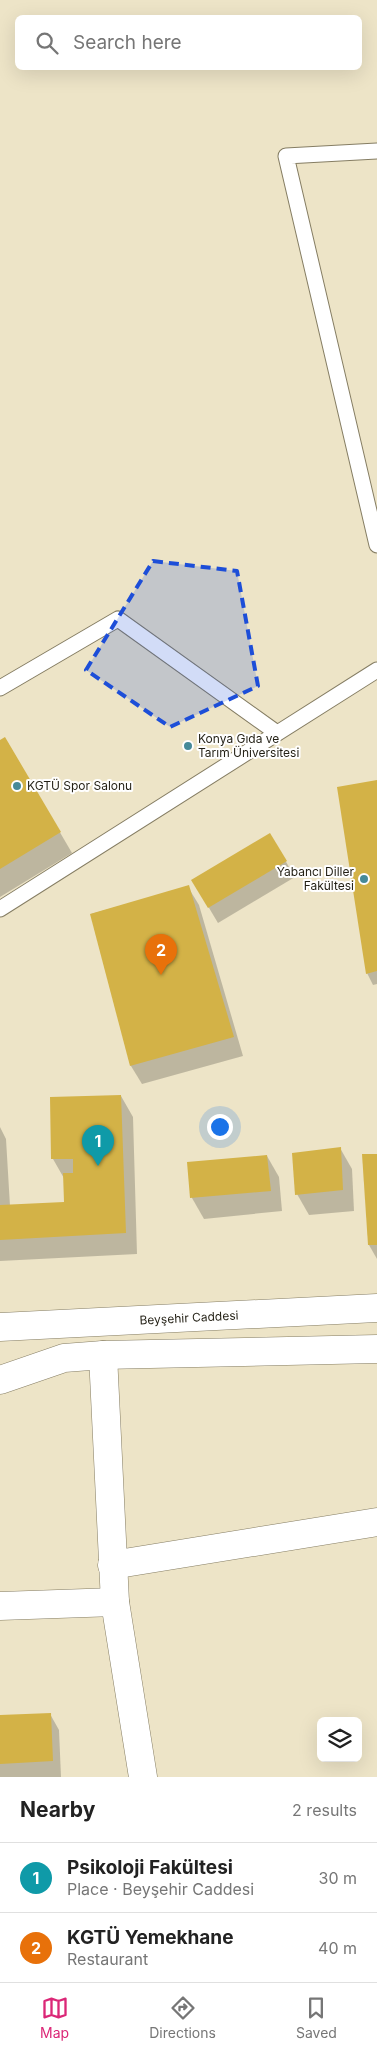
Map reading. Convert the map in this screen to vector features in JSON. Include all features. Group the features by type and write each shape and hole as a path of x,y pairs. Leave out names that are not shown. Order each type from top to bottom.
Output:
{"main road":[{"name":"Beyşehir Caddesi","path":"4,1324 377,1308"},
{"path":"0,1360 103,1355 377,1349"},
{"path":"103,1355 115,1602 143,1777"},
{"path":"0,1380 64,1358"},
{"path":"112,1565 377,1522"},
{"path":"0,1606 115,1602"}],"lane":[{"path":"377,151 286,156 377,545"},
{"path":"0,688 118,619 277,733"},
{"path":"0,909 377,670"}],"highlighted area":[{"path":"153,561 237,571 258,686 170,727 86,670"}],"building":[{"name":"KGTÜ Spor Salonu","path":"5,737 61,832 0,869 0,740"},
{"name":"Yabancı Diller Fakültesi","path":"377,780 377,971 366,974 337,787"},
{"path":"270,833 287,861 208,908 191,880"},
{"path":"189,885 234,1037 130,1066 90,914"},
{"path":"121,1095 126,1233 0,1240 0,1205 64,1202 63,1173 73,1173 73,1159 51,1159 50,1097"},
{"path":"341,1147 343,1190 295,1195 292,1153"},
{"path":"362,1154 377,1154 377,1245 368,1245"},
{"path":"267,1155 271,1191 190,1198 187,1162"},
{"path":"51,1713 53,1761 0,1764 0,1715"}],"place":[{"name":"Konya Gıda ve Tarım Üniversitesi","path":"188,746"},
{"name":"KGTÜ Spor Salonu","path":"17,786"},
{"name":"Yabancı Diller Fakültesi","path":"364,879"},
{"name":"KGTÜ Yemekhane","path":"161,975"},
{"name":"Psikoloji Fakültesi","path":"98,1166"}]}
